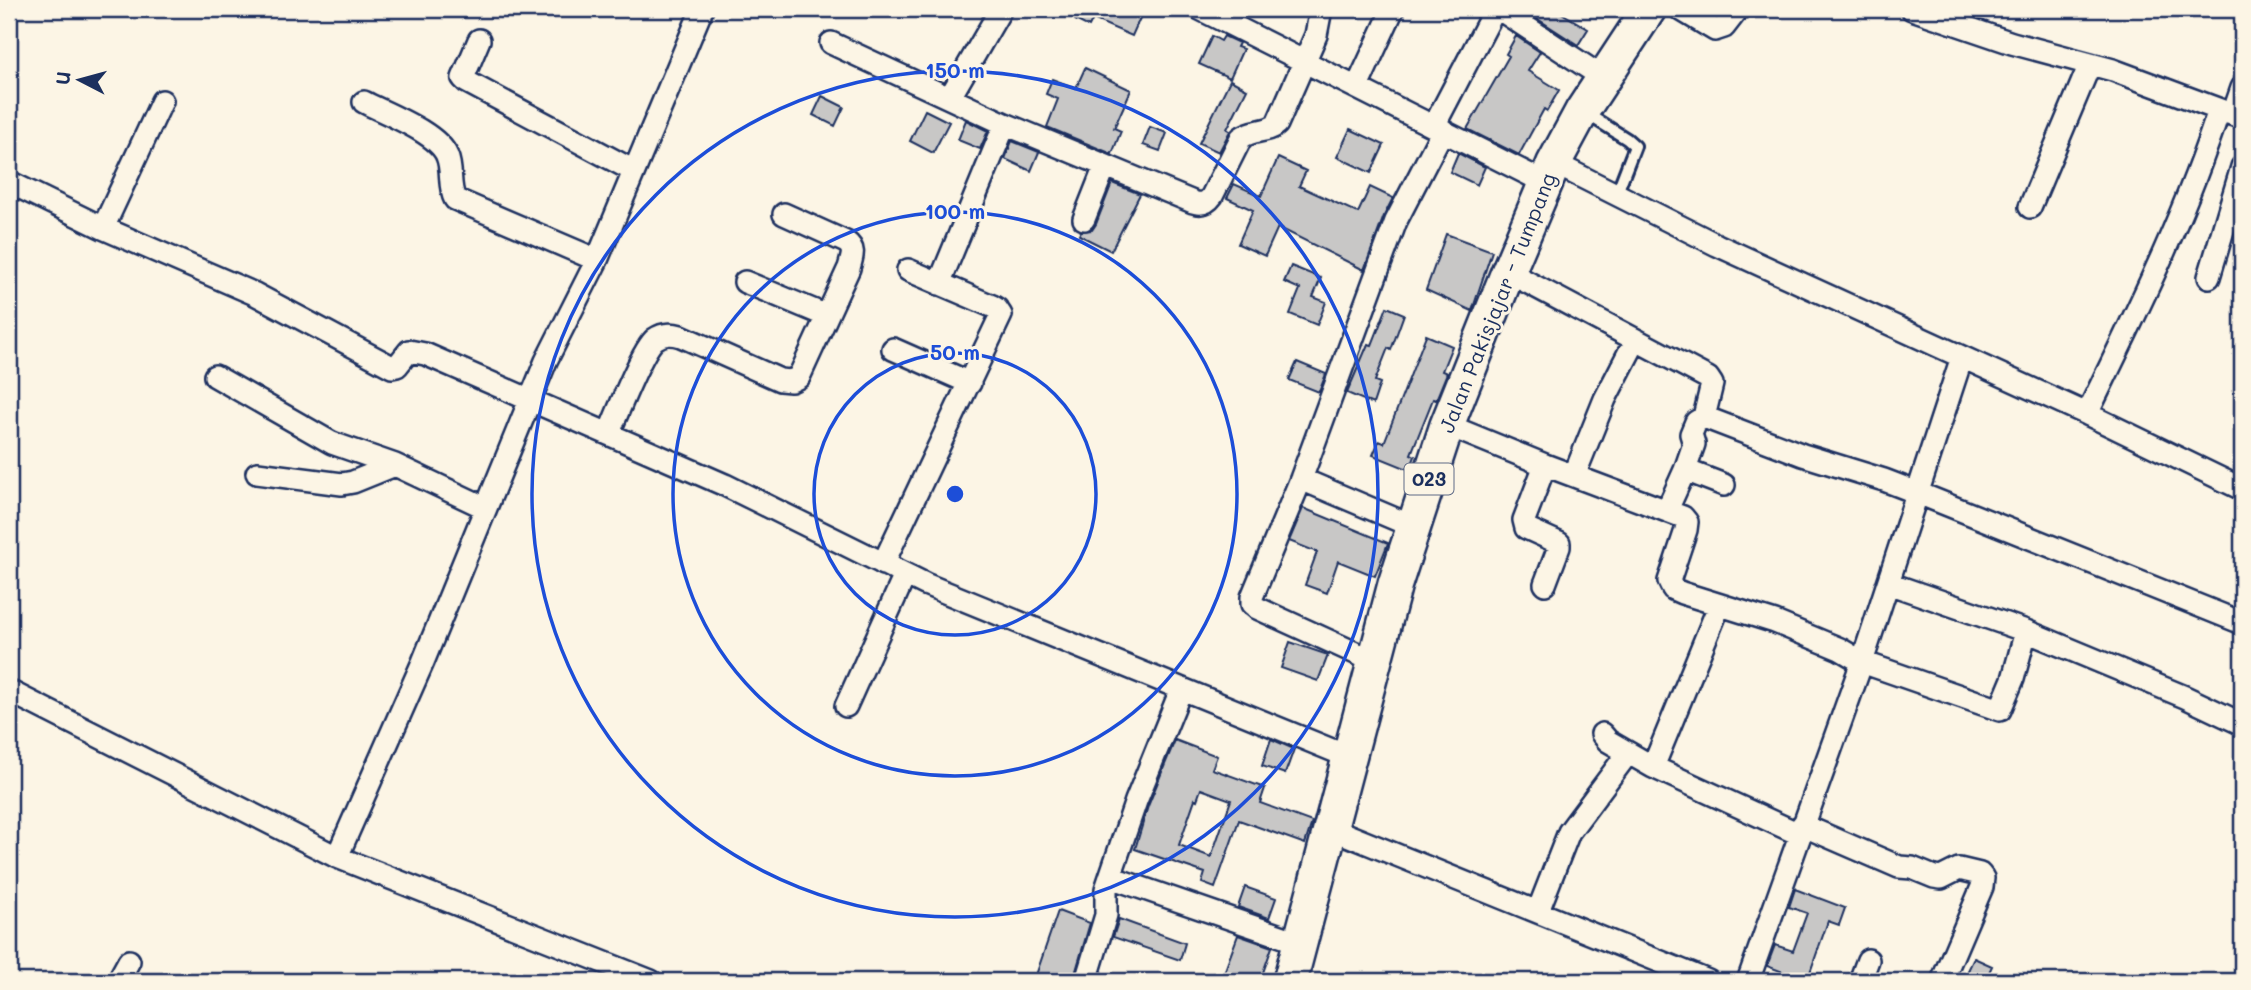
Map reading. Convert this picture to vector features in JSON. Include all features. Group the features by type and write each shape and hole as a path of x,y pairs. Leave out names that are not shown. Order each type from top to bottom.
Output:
{"main road":[{"name":"Jalan Pakisjajar - Tumpang","path":"1290,981 1373,661 1447,425 1550,173 1582,111 1649,9"}],"street":[{"path":"337,857 423,662 546,361 597,260 702,9"},
{"path":"950,97 1001,9"},
{"path":"1200,9 1438,128 1550,173 1616,195 1717,245 2087,414 2242,489"},
{"path":"831,43 1005,124 1203,204 1208,202 1241,138 1277,124 1316,35 1321,9"},
{"path":"1357,87 1393,9"},
{"path":"1373,661 1252,604 1254,590 1301,480 1396,221 1497,9 1602,78"},
{"path":"1680,9 1715,30 1724,27 1738,9"},
{"path":"1912,9 1993,38 2113,70 2231,114"},
{"path":"479,40 464,71 463,78 467,82 634,171"},
{"path":"2030,207 2090,64"},
{"path":"2087,414 2242,88"},
{"path":"103,228 162,102"},
{"path":"365,103 436,140 449,160 451,190 455,199 597,260"},
{"path":"939,284 1005,124"},
{"path":"1084,219 1105,166"},
{"path":"2209,277 2242,167"},
{"path":"9,182 103,228 255,294 392,367 397,366 410,351 417,352 725,485 905,575 1349,757"},
{"path":"609,433 646,351 657,337 667,333 681,335 773,377 796,380 849,268 853,253 846,242 784,215"},
{"path":"883,564 1000,320 1000,313 992,306 908,270"},
{"path":"1508,272 1708,378 1712,384 1704,417 1696,422 1691,434 1694,444 1668,510"},
{"path":"745,282 827,316"},
{"path":"1574,476 1605,399 1635,341"},
{"path":"893,349 970,383"},
{"path":"1748,981 1862,662 1962,357"},
{"path":"215,376 332,443 395,465 486,508"},
{"path":"1704,417 1803,455 1918,492 2240,616"},
{"path":"1447,425 1683,517 1687,522 1686,530 1670,585 1682,593 1718,606 1776,622 1840,649 1862,662 2000,710 2013,679 2026,631"},
{"path":"257,473 342,484 395,465"},
{"path":"1545,465 1524,520 1526,528 1555,539 1560,545 1545,584"},
{"path":"1685,470 1724,485"},
{"path":"1301,480 1414,527"},
{"path":"846,706 905,575"},
{"path":"1888,583 2026,631 2185,697 2242,724"},
{"path":"1653,767 1718,606"},
{"path":"1086,981 1106,912 1110,877 1136,801 1181,690"},
{"path":"9,691 337,857 651,981"},
{"path":"1602,734 1608,741 1653,767 1800,830 1899,867 1912,868 1941,878 1959,869 1980,874 1983,878 1982,887 1942,981"},
{"path":"1538,911 1573,826 1628,753"},
{"path":"1330,828 1708,981"},
{"path":"1110,877 1301,943"},
{"path":"1860,981 1868,960"},
{"path":"118,981 129,961"}],"lane":[{"path":"1582,111 1635,146 1616,195"}],"building":[{"path":"1070,9 1144,9 1132,36 1093,19 1089,27 1075,20 1078,12"},
{"path":"1533,9 1555,9 1588,29 1578,45 1530,14"},
{"path":"1212,36 1221,41 1224,36 1239,43 1237,47 1243,49 1230,78 1199,64"},
{"path":"1516,36 1540,52 1528,71 1559,90 1547,111 1544,109 1519,155 1467,129 1509,56 1506,54"},
{"path":"1085,68 1131,90 1114,128 1121,131 1112,154 1047,127 1058,99 1046,94 1052,79 1076,88"},
{"path":"1230,80 1247,89 1219,152 1199,143"},
{"path":"822,96 844,107 835,126 813,115"},
{"path":"925,110 949,122 933,153 910,141"},
{"path":"966,120 988,131 980,149 958,140"},
{"path":"1150,127 1167,133 1160,151 1143,145"},
{"path":"1350,129 1384,145 1371,173 1337,157"},
{"path":"1012,141 1039,152 1031,171 1005,159"},
{"path":"1458,153 1485,167 1477,185 1450,172"},
{"path":"1278,158 1306,171 1299,186 1358,213 1370,187 1393,198 1364,270 1278,227 1265,256 1238,244 1253,210 1227,198 1234,184 1261,196"},
{"path":"1112,183 1140,194 1111,251 1079,235 1081,231 1092,230 1096,224"},
{"path":"1446,234 1492,251 1472,311 1426,290"},
{"path":"1291,266 1321,278 1313,297 1326,302 1317,325 1290,314 1300,289 1284,282"},
{"path":"1387,307 1404,314 1391,350 1388,348 1375,381 1380,383 1373,404 1347,393 1368,344 1372,345"},
{"path":"1426,335 1452,346 1442,371 1447,373 1436,400 1433,399 1411,454 1415,456 1410,470 1373,455 1379,441 1384,443"},
{"path":"1297,362 1326,374 1319,392 1289,380"},
{"path":"1303,508 1388,543 1375,576 1338,561 1327,593 1305,585 1317,552 1289,541"},
{"path":"1290,642 1328,655 1318,681 1281,668"},
{"path":"1271,739 1294,749 1285,774 1262,766"},
{"path":"1175,740 1217,756 1212,769 1265,788 1260,803 1312,822 1305,844 1239,820 1215,888 1202,883 1205,873 1135,849 1148,806","holes":["1201,789 1231,800 1211,857 1179,845"]},
{"path":"1245,887 1276,898 1269,918 1238,907"},
{"path":"1795,889 1845,908 1839,925 1828,921 1807,981 1767,966 1775,945 1793,951 1807,913 1789,907"},
{"path":"1058,911 1090,923 1073,981 1034,981"},
{"path":"1119,919 1185,943 1180,960 1113,937"},
{"path":"1238,935 1272,947 1260,981 1221,981"},
{"path":"1974,958 1992,966 1985,981 1963,981"}]}
